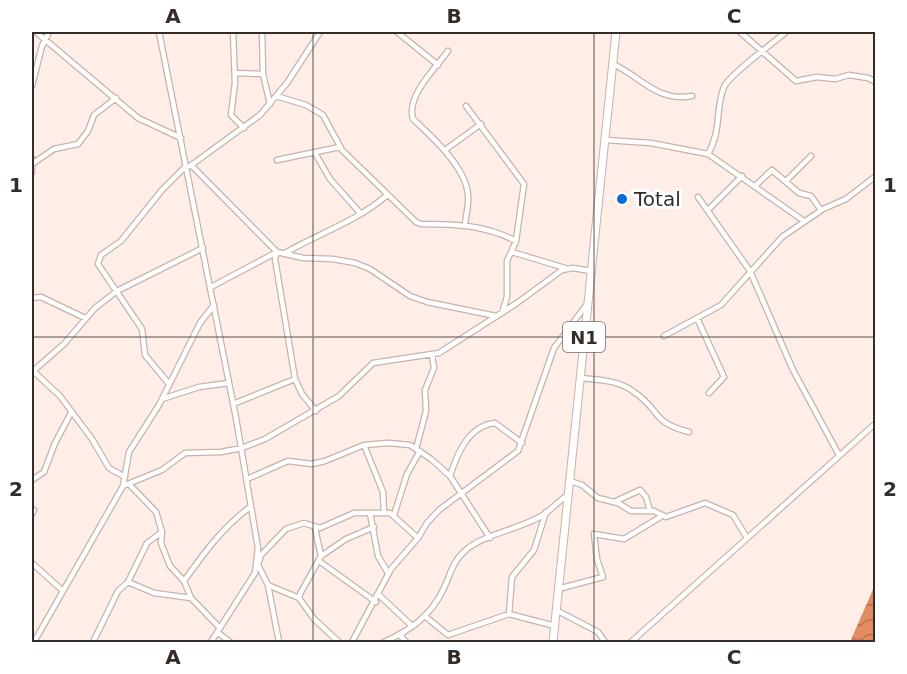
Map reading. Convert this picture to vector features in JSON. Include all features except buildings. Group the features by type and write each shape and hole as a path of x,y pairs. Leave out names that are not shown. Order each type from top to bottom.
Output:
{"highway":[{"name":"N1","path":"553,642 616,32"}],"street":[{"path":"36,32 148,125 181,138"},
{"path":"32,86 45,38 49,32"},
{"path":"159,32 188,167 242,448 256,536 258,565 268,585 279,642"},
{"path":"232,32 235,72 231,115 244,128"},
{"path":"262,32 263,74 270,104"},
{"path":"169,384 145,355 142,329 98,264 101,255 121,241 162,190 188,167 244,128 270,104 320,32"},
{"path":"397,32 438,65"},
{"path":"740,32 796,81 817,77 835,79 849,75 876,82"},
{"path":"708,154 719,129 722,95 726,82 786,32"},
{"path":"448,51 410,106 413,119 444,150 466,187 468,195 465,224"},
{"path":"613,64 659,93 680,99 692,96"},
{"path":"235,72 263,74"},
{"path":"276,96 306,105 323,115 340,147 386,196 421,224 465,224 498,232 516,241"},
{"path":"32,164 54,149 78,144 88,131 94,115 116,98"},
{"path":"466,106 524,184 516,241 507,261 507,297 499,314"},
{"path":"444,150 481,124"},
{"path":"605,140 651,143 708,154 804,221"},
{"path":"277,160 340,147"},
{"path":"315,153 330,178 361,214"},
{"path":"786,181 811,156"},
{"path":"32,158 32,172"},
{"path":"188,167 277,252"},
{"path":"755,186 772,170 799,193 811,196 821,210"},
{"path":"708,210 742,176"},
{"path":"664,336 720,305 776,243 804,221 821,210 846,199 876,176"},
{"path":"285,253 361,214 386,196"},
{"path":"698,197 750,271 793,370 839,455"},
{"path":"125,477 109,468 92,439 60,396 32,371 64,344 85,318 117,291 203,248"},
{"path":"277,252 275,259 295,379 302,394 316,411"},
{"path":"211,287 277,252 303,258 333,258 355,263 370,269 410,296 427,302 499,314"},
{"path":"512,252 565,268 591,271"},
{"path":"34,642 126,485 162,470 190,452 221,452 242,448 316,411 353,385 373,363 380,360 432,355 447,349 565,268"},
{"path":"32,298 41,297 85,318"},
{"path":"507,297 514,304"},
{"path":"352,642 360,625 380,595 388,573 433,516 514,456 522,442 532,403 554,348 588,303"},
{"path":"214,305 200,323 162,399 129,452 125,477 126,485 156,512 162,532 161,543 165,557 184,581 191,598 230,642"},
{"path":"697,318 724,377 709,393"},
{"path":"394,515 406,474 418,450 426,411 425,390 434,368 432,355"},
{"path":"580,378 624,385 643,399 663,424 690,432"},
{"path":"233,404 295,379"},
{"path":"162,399 199,387 229,383"},
{"path":"32,480 44,472 55,443 71,413"},
{"path":"450,476 458,452 481,427 495,423 522,442"},
{"path":"631,642 876,423"},
{"path":"247,479 288,461 312,464 364,446 399,443 418,450 450,476 490,538"},
{"path":"364,446 382,492 384,513"},
{"path":"570,481 582,484 598,498 614,502 631,511 650,511 670,517 705,503 733,515 747,538"},
{"path":"614,502 640,490 646,497 650,511"},
{"path":"384,642 400,635 426,617 444,589 457,558 467,548 546,512 554,503 568,495"},
{"path":"184,581 214,539 230,522 250,507"},
{"path":"509,614 512,577 534,550 546,512"},
{"path":"211,642 258,565 261,555 286,529 304,523 315,528 354,513 384,513 394,515 409,532 418,537"},
{"path":"370,513 378,556 388,573"},
{"path":"558,589 603,578 597,559 594,534 624,539 662,516"},
{"path":"299,598 320,559 346,539 374,527"},
{"path":"315,528 320,559 376,602"},
{"path":"93,642 118,591 128,582 147,543 162,532"},
{"path":"32,563 63,591"},
{"path":"128,582 154,593 191,598"},
{"path":"268,585 299,598 314,619 339,642"},
{"path":"380,595 412,626"},
{"path":"556,610 598,632 605,642"},
{"path":"426,617 448,635 509,614 555,626"},
{"path":"400,635 406,642"}],"water":[{"path":"875,585 875,642 850,642"}],"place":[{"name":"Total","path":"622,199"}]}
